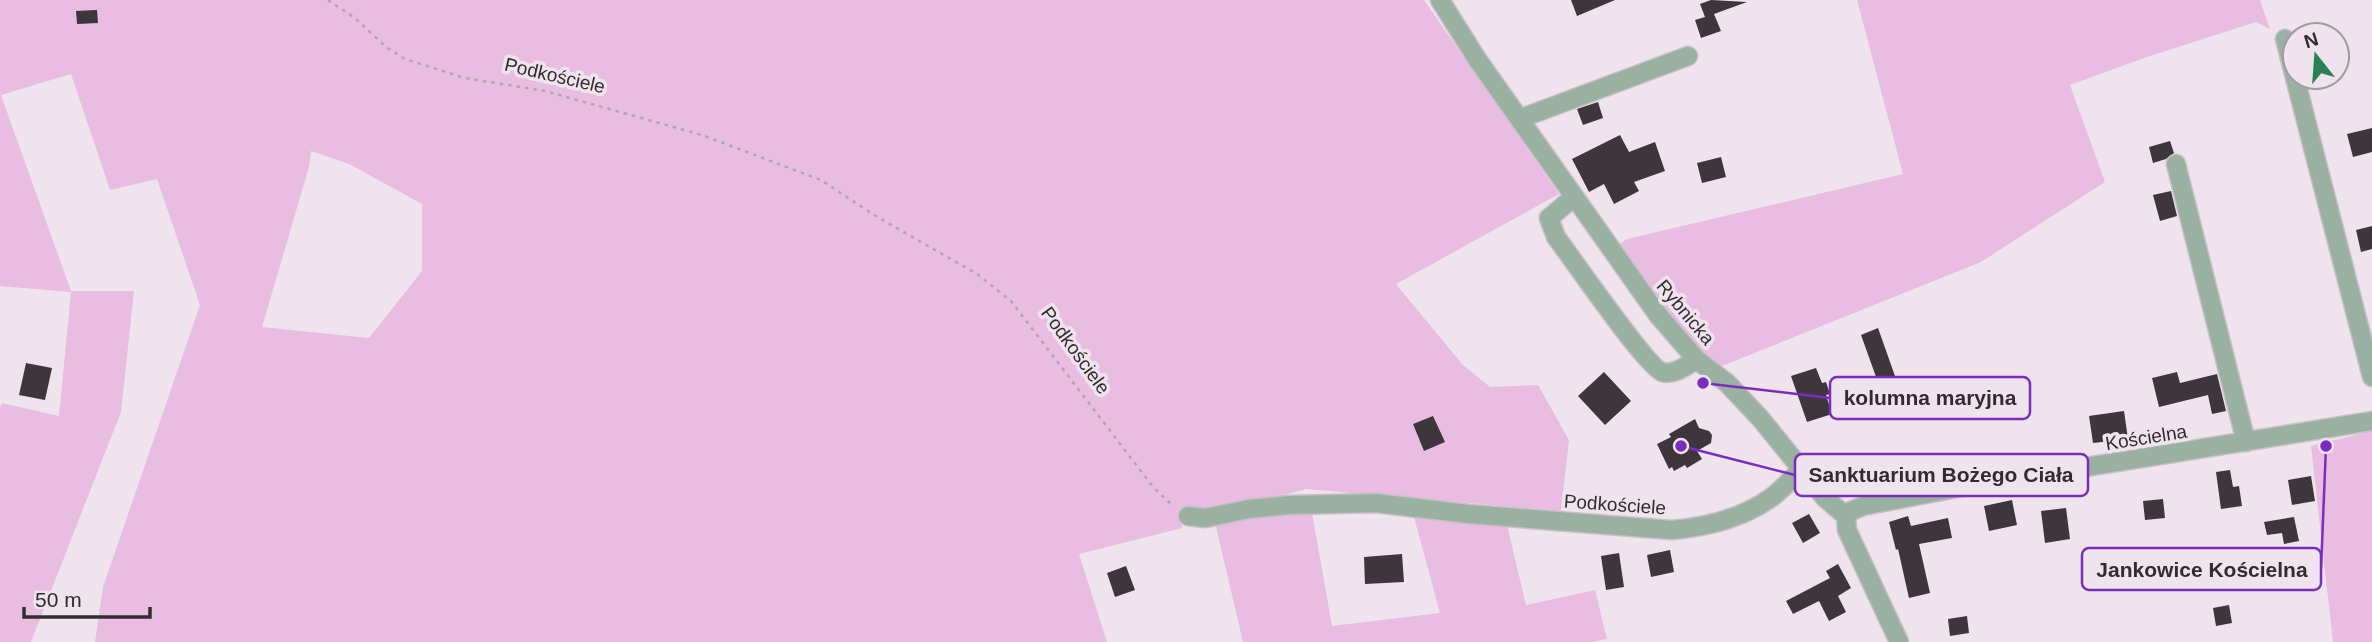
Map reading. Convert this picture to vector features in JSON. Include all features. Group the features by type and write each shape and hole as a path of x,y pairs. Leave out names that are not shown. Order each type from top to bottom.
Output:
{"street":[{"name":"Rybnicka","path":"1440,0 1519,119 1658,315 1697,360 1727,383 1760,418 1825,498 1846,516"},
{"path":"1519,119 1688,56"},
{"path":"2298,91 2372,377"},
{"path":"2176,164 2246,442"},
{"path":"1574,197 1553,212 1549,218 1550,224 1556,237 1639,349 1660,371 1672,373 1697,360"},
{"name":"Kościelna","path":"1846,516 1863,506 1962,487 2372,422"},
{"name":"Podkościele","path":"1188,516 1205,518 1249,509 1290,505 1376,503 1495,516 1672,530 1695,528 1731,518 1772,497 1802,470"},
{"path":"1846,516 1847,530 1899,642"}],"path":[{"name":"Podkościele","path":"328,0 355,18 386,47 405,58 465,78 545,91 702,135 821,180 874,215 977,274 1011,301 1153,487 1164,499 1188,516"}],"shaded area":[{"path":"0,0 1424,0 1559,194 1396,284 1462,364 1490,387 1538,385 1569,440 1561,511 1306,489 1232,509 1193,508 1181,519 1182,528 1079,554 1107,642 95,642 103,587 200,305 157,179 110,190 71,74 1,95 71,291 134,291 121,412 31,642 0,642 0,407 2,403 59,416 71,292 0,286","holes":["311,151 349,164 422,204 422,271 369,338 262,327 309,167"]},
{"path":"1857,0 2260,0 2270,29 2256,22 2070,85 2105,182 1981,262 1717,368 1700,357 1613,248 1627,239 1903,174"},
{"path":"2372,431 2372,642 2333,642 2311,446"},
{"path":"1311,507 1332,626 1440,613 1414,517 1359,510 1506,521 1526,605 1595,590 1607,639 1591,642 1243,642 1216,527 1199,528 1210,522"}],"building":[{"path":"1571,0 1615,0 1577,16"},
{"path":"1711,0 1747,2 1714,14 1721,31 1701,38 1695,20 1705,17 1700,4"},
{"path":"97,10 98,23 77,24 76,11"},
{"path":"1598,102 1603,118 1583,125 1577,109"},
{"path":"2372,128 2372,152 2353,157 2347,134"},
{"path":"1620,135 1629,152 1655,142 1665,171 1634,182 1639,191 1614,204 1604,184 1589,192 1572,159"},
{"path":"2170,141 2174,153 2153,163 2149,147"},
{"path":"1721,157 1726,177 1702,183 1697,163"},
{"path":"2171,191 2177,216 2160,221 2153,195"},
{"path":"2372,226 2372,249 2361,252 2356,230"},
{"path":"1878,328 1901,393 1884,399 1861,335"},
{"path":"26,363 52,368 45,400 19,395"},
{"path":"1816,368 1822,383 1826,382 1830,394 1826,395 1832,414 1807,422 1791,376"},
{"path":"1604,372 1631,401 1605,425 1578,396"},
{"path":"2177,372 2180,383 2217,374 2226,411 2212,414 2208,395 2159,407 2152,378"},
{"path":"2124,411 2128,439 2093,443 2089,416"},
{"path":"1433,416 1445,442 1424,451 1413,424"},
{"path":"1695,419 1699,428 1712,435 1711,443 1697,451 1702,459 1687,468 1685,465 1674,471 1672,467 1669,469 1657,444"},
{"path":"2230,470 2233,487 2239,486 2242,506 2221,509 2216,472"},
{"path":"2311,476 2315,501 2292,505 2288,480"},
{"path":"2163,499 2165,518 2145,520 2143,501"},
{"path":"2012,500 2017,525 1989,531 1984,506"},
{"path":"2066,508 2070,539 2045,543 2041,511"},
{"path":"1809,514 1820,533 1803,543 1792,523"},
{"path":"1908,516 1911,526 1948,518 1952,538 1919,544 1930,593 1909,598 1889,522"},
{"path":"2294,517 2299,541 2284,544 2282,533 2267,535 2264,522"},
{"path":"1670,550 1674,572 1651,577 1647,555"},
{"path":"1619,553 1624,587 1606,590 1601,556"},
{"path":"1402,554 1404,582 1365,584 1364,557"},
{"path":"1838,564 1851,588 1838,596 1846,612 1829,621 1819,601 1793,614 1786,601 1830,578 1826,571"},
{"path":"1126,566 1135,590 1115,597 1107,573"},
{"path":"2229,605 2232,623 2216,626 2213,608"},
{"path":"1967,616 1969,633 1950,636 1948,619"}],"place":[{"name":"kolumna maryjna","path":"1703,383"},
{"name":"Sanktuarium Bożego Ciała","path":"1681,446"},
{"name":"Jankowice Kościelna","path":"2326,446"}]}
